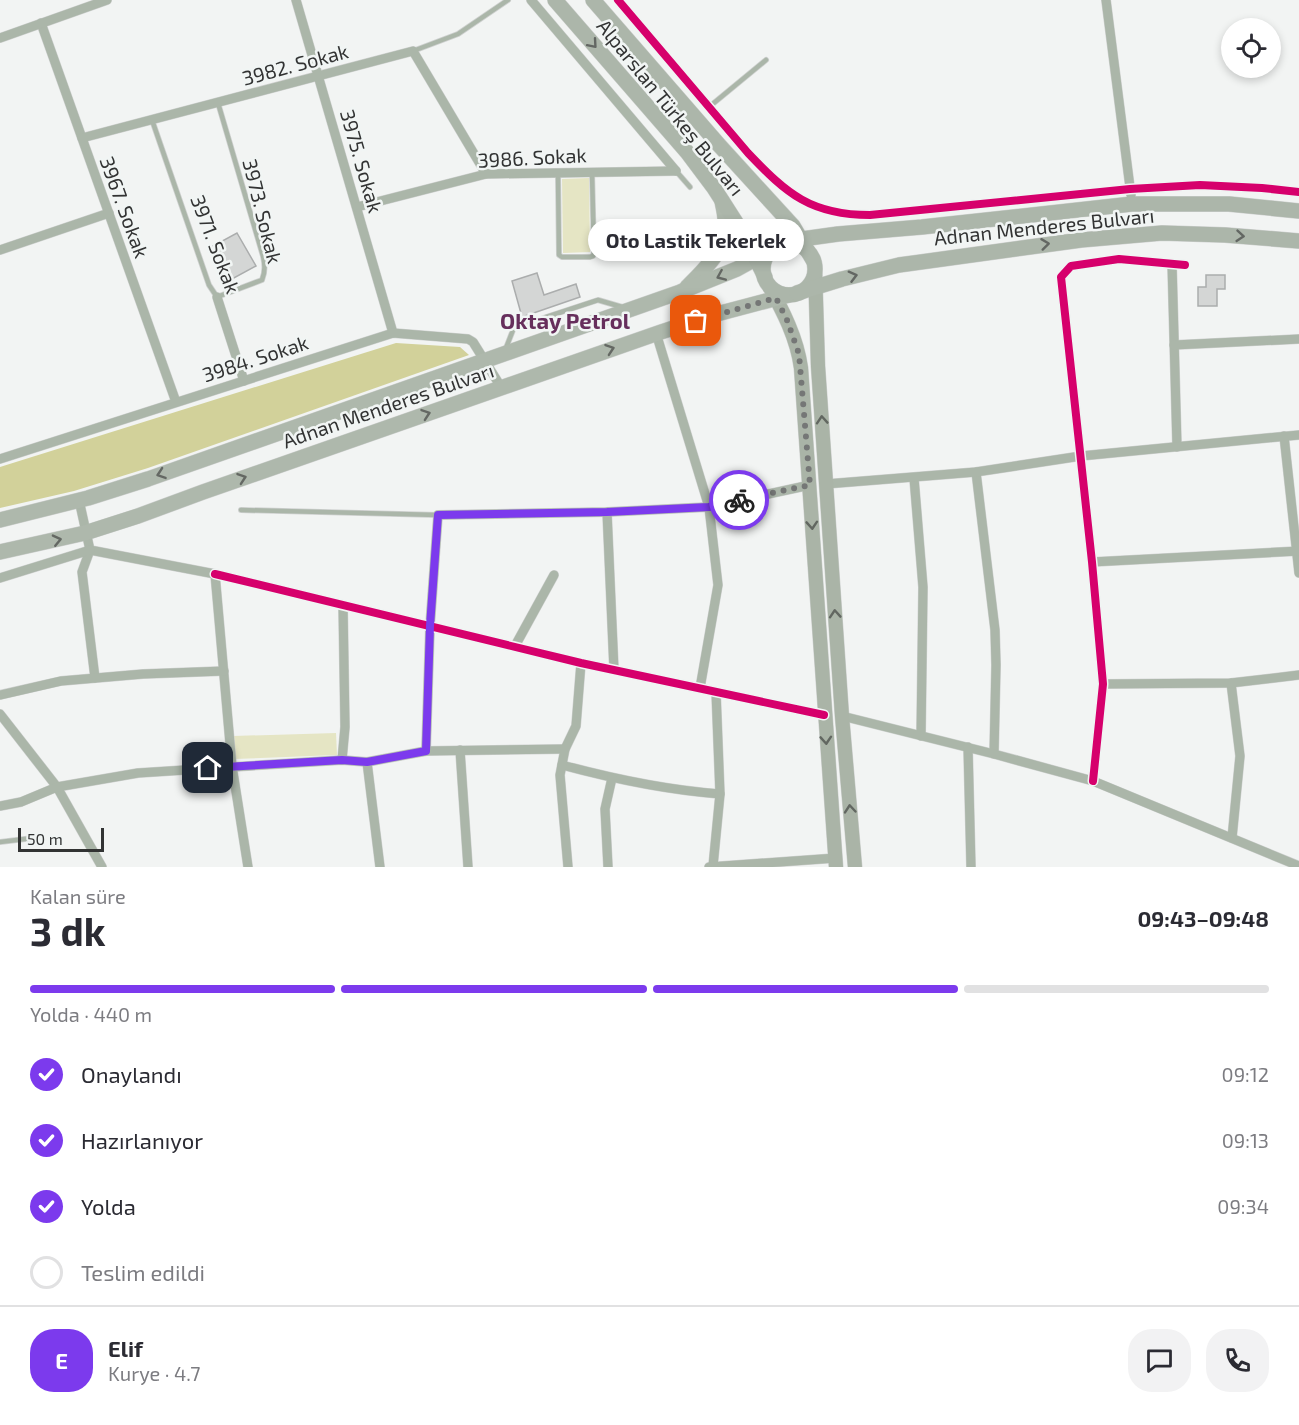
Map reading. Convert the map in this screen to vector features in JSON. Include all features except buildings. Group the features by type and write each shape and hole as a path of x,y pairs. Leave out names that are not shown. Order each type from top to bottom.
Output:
{"highway":[{"name":"Alparslan Türkeş Bulvarı","path":"555,0 687,152 721,198 756,259 779,289"},
{"name":"Alparslan Türkeş Bulvarı","path":"593,0 746,176 783,215 802,239 814,264"},
{"path":"776,247 802,239 922,227 1131,196 1299,211"},
{"name":"Adnan Menderes Bulvarı","path":"779,289 816,287 899,265 1081,240 1162,233 1225,234 1299,241"},
{"path":"788,243 803,247 814,264 814,276 805,290 779,289 763,270 768,255 776,247 788,243"}],"main road":[{"path":"684,290 706,268 720,247 724,237 725,219 721,198"},
{"name":"Adnan Menderes Bulvarı","path":"0,520 79,500 148,479 684,290 737,269 776,247"},
{"path":"814,264 826,484 855,867"},
{"path":"779,289 799,354 836,862"},
{"name":"Adnan Menderes Bulvarı","path":"0,552 86,533 138,516 501,387 713,315 779,289"},
{"path":"824,715 842,716"}],"street":[{"path":"0,38 107,0"},
{"name":"3975. Sokak","path":"296,0 393,333"},
{"path":"531,0 676,171"},
{"path":"618,0 770,175 798,197 831,212 870,215 1131,196 1200,185 1299,192"},
{"path":"1106,0 1131,196"},
{"name":"3967. Sokak","path":"41,23 176,402"},
{"path":"413,51 486,174"},
{"name":"3982. Sokak","path":"82,138 413,51"},
{"path":"695,118 709,107"},
{"name":"3986. Sokak","path":"357,207 486,174 676,171"},
{"path":"0,250 109,213"},
{"path":"1093,781 1103,684 1061,277 1071,266 1119,259 1185,265"},
{"path":"1172,264 1177,447"},
{"name":"3971. Sokak","path":"217,297 244,381"},
{"name":"3984. Sokak","path":"0,459 393,333 468,339 473,342 501,387"},
{"path":"656,333 709,507 718,585 700,688"},
{"path":"1174,345 1299,339"},
{"path":"826,484 976,472 1081,456 1299,435"},
{"path":"1284,436 1299,573"},
{"path":"976,472 995,630 994,754"},
{"path":"915,478 923,587 921,736"},
{"path":"426,751 430,626 438,515 607,512 709,507 810,485"},
{"path":"79,500 90,550 82,572 95,678"},
{"path":"607,512 614,670"},
{"path":"0,578 90,550 214,574 581,663 824,715"},
{"path":"1092,562 1298,551"},
{"path":"214,574 232,766 248,867"},
{"path":"514,646 554,576"},
{"path":"342,760 345,727 343,605"},
{"path":"567,867 560,775 566,748 576,726 581,663"},
{"path":"0,695 62,681 143,674 224,671"},
{"path":"1103,684 1231,683 1299,675"},
{"path":"1231,683 1240,756 1232,838"},
{"path":"716,692 720,794 711,867 836,862"},
{"path":"0,714 57,787 102,867"},
{"path":"842,716 1093,781 1299,866"},
{"path":"968,747 971,867"},
{"path":"0,806 21,802 57,787 138,773 342,760 367,762 426,751 566,748"},
{"path":"460,750 468,867"},
{"path":"367,762 380,867"},
{"path":"562,765 612,778 689,792 720,794"},
{"path":"608,867 605,809 612,778"}],"lane":[{"name":"3982. Sokak","path":"413,51 473,25 508,0"},
{"path":"709,107 766,60"},
{"name":"3973. Sokak","path":"217,297 262,280 264,276 263,256 218,103"},
{"name":"3971. Sokak","path":"152,120 209,285 217,297"},
{"path":"676,171 690,187"},
{"path":"558,173 560,256 591,257 593,256 592,172"},
{"path":"503,354 516,327 598,300 631,309"},
{"path":"241,510 438,515"},
{"path":"0,842 33,838"}],"green space":[{"path":"589,178 590,252 563,253 562,179"},
{"path":"336,733 337,755 234,759 233,736"}],"shaded area":[{"path":"396,343 460,347 469,355 148,468 74,491 0,508 0,467"}],"cycle path":[{"path":"618,0 748,153 775,180 801,199 832,211 870,215 1130,189 1200,185 1299,192"},
{"path":"1093,781 1103,684 1061,277 1071,266 1119,259 1185,265"},
{"path":"215,574 581,663 824,715"}],"way so far":[{"path":"696,321 776,298 787,320 799,354 810,485 739,500"}],"place":[{"name":"Oto Lastik Tekerlek","path":"696,321"}],"district":[{"name":"Oktay Petrol","path":"565,320"}],"route":[{"path":"208,768 342,760 367,762 426,751 430,626 438,515 607,512 709,507 739,500"}]}
